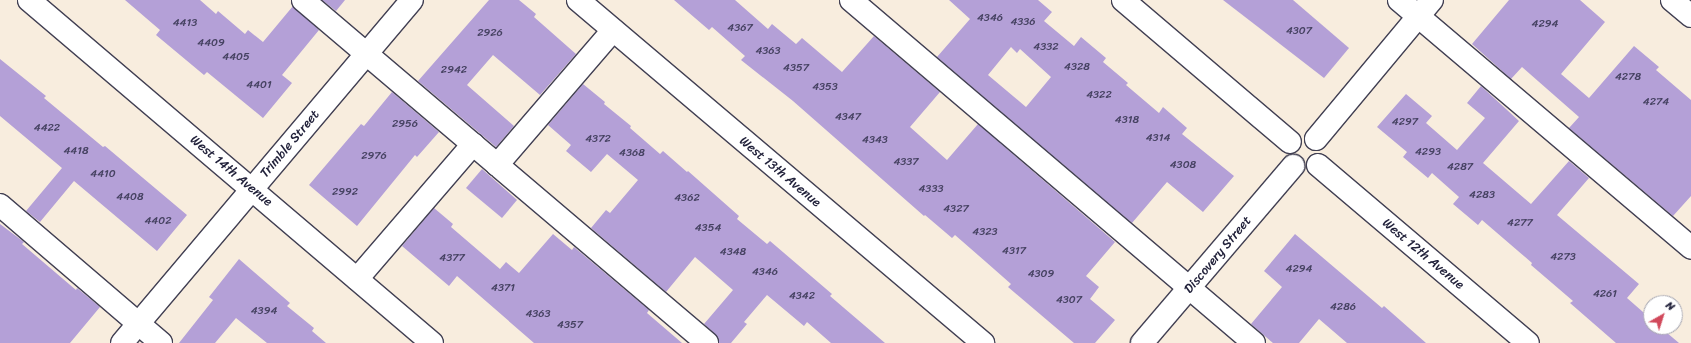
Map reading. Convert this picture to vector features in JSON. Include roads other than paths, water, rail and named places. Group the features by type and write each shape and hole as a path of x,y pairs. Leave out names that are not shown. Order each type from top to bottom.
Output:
{"street":[{"name":"West 14th Avenue","path":"29,0 432,343"},
{"path":"303,0 707,343"},
{"name":"Trimble Street","path":"122,343 412,0"},
{"name":"West 13th Avenue","path":"578,0 982,343"},
{"path":"850,0 1254,343"},
{"path":"1124,0 1290,142"},
{"path":"1399,0 1691,248"},
{"path":"1316,139 1432,0"},
{"path":"1672,0 1691,16"},
{"path":"498,165 613,30"},
{"path":"1306,134 1316,139 1320,143 1322,154 1318,165 1314,168 1303,170 1293,166 1287,152 1290,142 1295,138 1306,134"},
{"path":"357,279 473,144"},
{"name":"West 12th Avenue","path":"1318,165 1528,343"},
{"name":"Discovery Street","path":"1142,343 1293,166"},
{"path":"0,205 161,343"}]}
